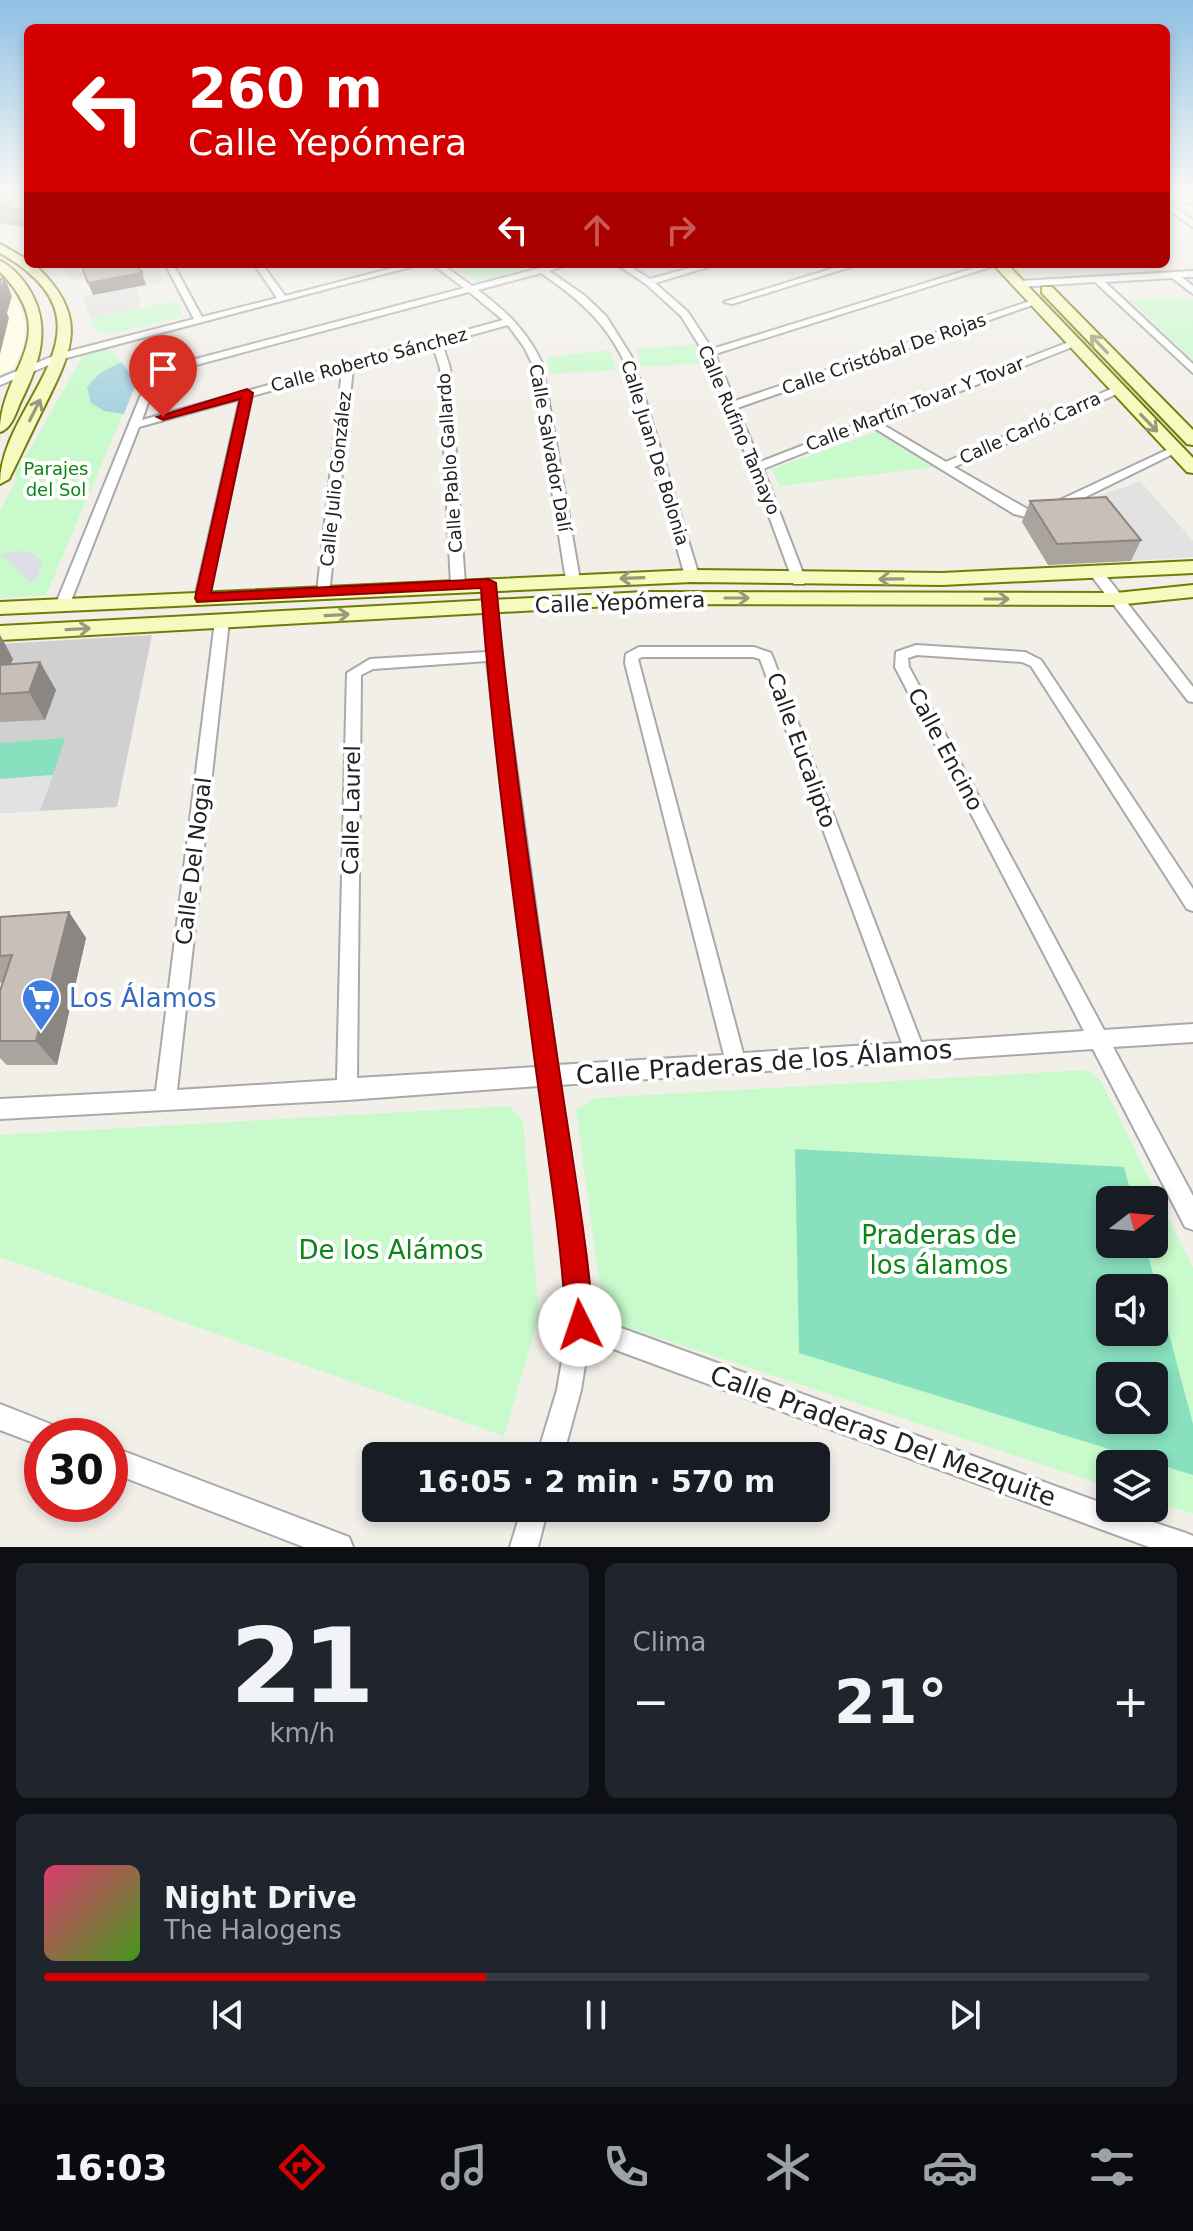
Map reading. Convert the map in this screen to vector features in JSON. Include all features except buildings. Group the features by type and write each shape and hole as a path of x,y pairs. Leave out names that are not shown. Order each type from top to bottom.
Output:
{"main road":[{"path":"0,265 21,286 37,317 35,349 29,369 0,427"},
{"path":"0,479 62,356 63,323 53,291 31,268"},
{"path":"1002,268 1193,468"},
{"path":"1025,268 1193,440"},
{"name":"Calle Yepómera","path":"0,608 573,580 692,576 799,581 1098,575 1193,567"},
{"name":"Calle Yepómera","path":"0,633 645,598 1116,599 1193,591"}],"street":[{"path":"171,268 199,319"},
{"path":"261,268 282,298"},
{"path":"0,382 62,356 282,298 360,274 395,268"},
{"name":"Calle Salvador Dalí","path":"441,268 511,321 530,343 537,363 573,580"},
{"path":"62,606 153,379 166,370 550,268"},
{"name":"Calle Rufino Tamayo","path":"626,268 649,282 685,314 709,353 757,467 799,581"},
{"path":"649,282 700,268"},
{"path":"729,302 843,268"},
{"path":"709,353 985,268"},
{"name":"Calle Juan De Bolonia","path":"542,270 578,294 615,331 628,359 692,576"},
{"path":"1019,284 1193,274"},
{"path":"1174,275 1193,291"},
{"path":"1098,280 1193,370"},
{"name":"Calle Cristóbal De Rojas","path":"732,406 1036,302"},
{"name":"Calle Roberto Sánchez","path":"135,425 511,321"},
{"name":"Calle Pablo Gallardo","path":"437,343 445,368 458,585"},
{"name":"Calle Martín Tovar Y Tovar","path":"757,467 1074,343"},
{"name":"Calle Julio González","path":"324,592 348,366"},
{"name":"Calle Carló Carra","path":"944,467 1117,390"},
{"path":"202,598 247,393"},
{"path":"870,421 1018,511 1038,513 1175,450"},
{"path":"1098,575 1193,697"},
{"path":"488,583 494,656 548,1076 575,1257 580,1325 569,1390 554,1442"},
{"name":"Calle Del Nogal","path":"165,1101 222,621"},
{"name":"Calle Encino","path":"1193,904 1036,663 1025,657 916,650 901,655 902,667 1101,1039 1193,1219"},
{"name":"Calle Eucalipto","path":"736,1064 632,663 631,657 639,652 754,652 766,656 915,1052"},
{"name":"Calle Laurel","path":"347,1090 354,673 370,664 494,656"},
{"name":"Calle Praderas de los Álamos","path":"0,1109 347,1090 1193,1033"},
{"name":"Calle Praderas Del Mezquite","path":"580,1325 1186,1547"},
{"path":"0,1417 24,1426"},
{"path":"128,1466 339,1547"},
{"path":"524,1547 531,1522"}],"shaded area":[{"path":"78,268 81,272 100,268 160,268 163,282 135,287 142,303 135,309 90,317 83,297 113,291 113,273 72,280 63,269"},
{"path":"0,278 13,290 25,321 23,347 13,368 0,374"},
{"path":"1140,481 1193,541 1193,557 1131,561 1086,501"},
{"path":"29,552 42,561 38,576 30,583 1,554"},
{"path":"152,635 117,807 0,813 0,644"},
{"path":"53,775 40,811 0,813 0,779"}],"green space":[{"path":"458,268 531,268 477,282"},
{"path":"1189,297 1193,301 1193,360 1129,299"},
{"path":"175,301 183,316 112,334 95,330 90,317"},
{"path":"701,344 710,363 641,367 636,349"},
{"name":"Parajes del Sol","path":"107,346 137,381 46,595 0,598 0,511 16,480 14,470 32,446 83,355"},
{"path":"609,350 616,370 550,374 547,357"},
{"path":"876,432 935,467 780,486 772,469"},
{"path":"65,738 53,775 0,779 0,743"},
{"name":"Praderas de los álamos","path":"1086,1070 1100,1079 1153,1186 1096,1186 1096,1258 1168,1258 1168,1217 1193,1268 1193,1514 1168,1506 1168,1450 1096,1450 1096,1482 611,1322 602,1302 576,1109 596,1098"},
{"name":"De los Alámos","path":"509,1106 523,1121 539,1316 504,1436 0,1257 0,1135"},
{"path":"795,1149 1124,1167 1129,1186 1096,1186 1096,1258 1149,1258 1153,1274 1096,1274 1096,1346 1168,1346 1168,1330 1193,1424 1193,1475 1168,1467 1168,1450 1112,1450 799,1353"}],"water":[{"path":"121,362 137,381 124,414 104,411 91,403 87,387 100,373"}],"place":[{"name":"Los Álamos","path":"41,1032"}],"route":[{"path":"163,417 247,393 202,598 488,583 494,656 544,1046 575,1257 580,1325"}]}
